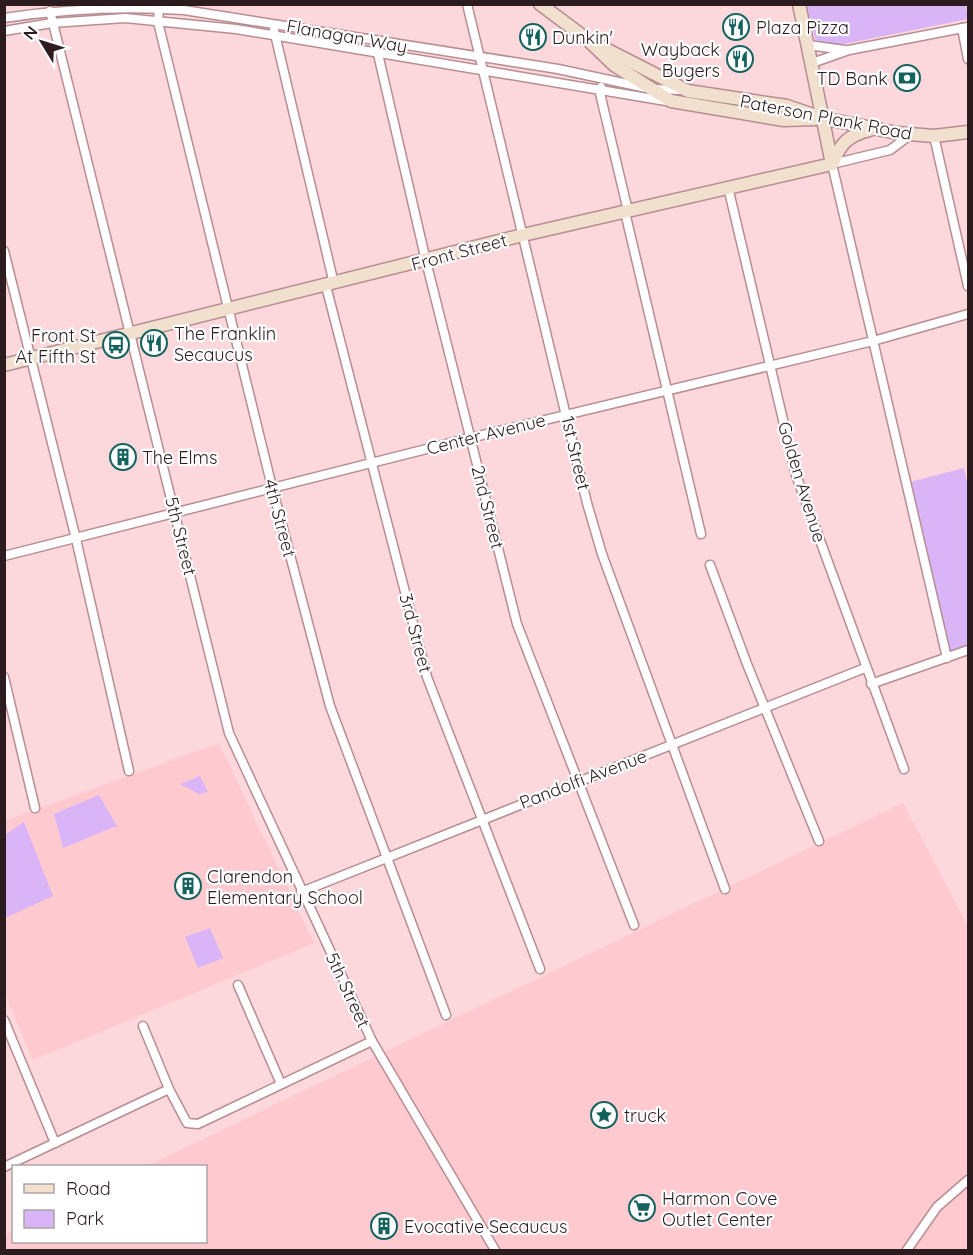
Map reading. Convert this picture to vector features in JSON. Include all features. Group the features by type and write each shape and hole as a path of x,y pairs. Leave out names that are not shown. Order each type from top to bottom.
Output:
{"street":[{"name":"1st Street","path":"467,4 602,554 725,889"},
{"name":"Paterson Plank Road","path":"540,4 588,40 614,65 671,101"},
{"path":"799,4 832,164 947,658"},
{"name":"Flanagan Way","path":"4,18 50,11 103,7 159,8 274,23 651,88 688,91"},
{"path":"103,7 104,19"},
{"name":"4th Street","path":"159,8 158,22 228,310 330,706 446,1015"},
{"name":"5th Street","path":"50,11 229,733 372,1041 495,1251"},
{"name":"Flanagan Way","path":"5,29 52,22 104,19 236,29 671,101"},
{"name":"3rd Street","path":"274,23 274,35 370,463 427,677 540,969"},
{"path":"812,63 849,50 965,27 969,59"},
{"path":"330,45 331,33"},
{"name":"Paterson Plank Road","path":"588,40 688,91 726,99 787,106 822,118 910,135 933,136 969,132"},
{"name":"2nd Street","path":"379,42 378,54 426,261 517,624 634,925"},
{"path":"808,45 849,50"},
{"path":"618,81 608,82 599,89 701,534"},
{"path":"713,108 726,99"},
{"path":"671,101 784,120 822,118"},
{"path":"832,164 837,149 847,138 875,129"},
{"name":"Front Street","path":"4,365 523,235 890,150 910,135"},
{"path":"933,136 969,286"},
{"name":"Golden Avenue","path":"728,187 796,475 865,668 904,768"},
{"path":"4,251 76,539 129,771"},
{"name":"Center Avenue","path":"4,556 668,389 770,367 969,314"},
{"path":"710,565 819,842"},
{"path":"871,684 969,650"},
{"name":"Pandolfi Avenue","path":"301,892 386,856 865,668"},
{"path":"4,677 35,808"},
{"path":"238,985 281,1084"},
{"path":"4,1020 55,1143"},
{"path":"143,1026 169,1089 187,1122 192,1125 372,1041"},
{"path":"4,1167 169,1089"},
{"path":"907,1251 937,1207 969,1180"}],"shaded area":[{"path":"219,743 314,943 33,1060 5,994 4,821"},
{"path":"903,803 968,926 968,1250 5,1250 4,1235 12,1231 12,1243 207,1243 207,1165 149,1165"}],"green space":[{"path":"806,5 966,5 968,19 834,46 816,42"},
{"path":"964,468 968,487 968,647 949,654 906,483"},
{"path":"200,776 208,792 199,794 180,784"},
{"path":"99,795 118,828 114,827 63,848 54,814"},
{"path":"24,822 53,896 5,918 5,835"},
{"path":"210,928 223,958 198,968 185,937"}],"place":[{"name":"Plaza Pizza","path":"736,27"},
{"name":"Dunkin'","path":"533,37"},
{"name":"Wayback Bugers","path":"740,59"},
{"name":"TD Bank","path":"907,78"},
{"name":"The Franklin Secaucus","path":"154,343"},
{"name":"Front St At Fifth St","path":"116,345"},
{"name":"The Elms","path":"123,457"},
{"name":"Clarendon Elementary School","path":"188,886"},
{"name":"truck","path":"604,1115"},
{"name":"Harmon Cove Outlet Center","path":"642,1208"},
{"name":"Evocative Secaucus","path":"384,1226"}]}
